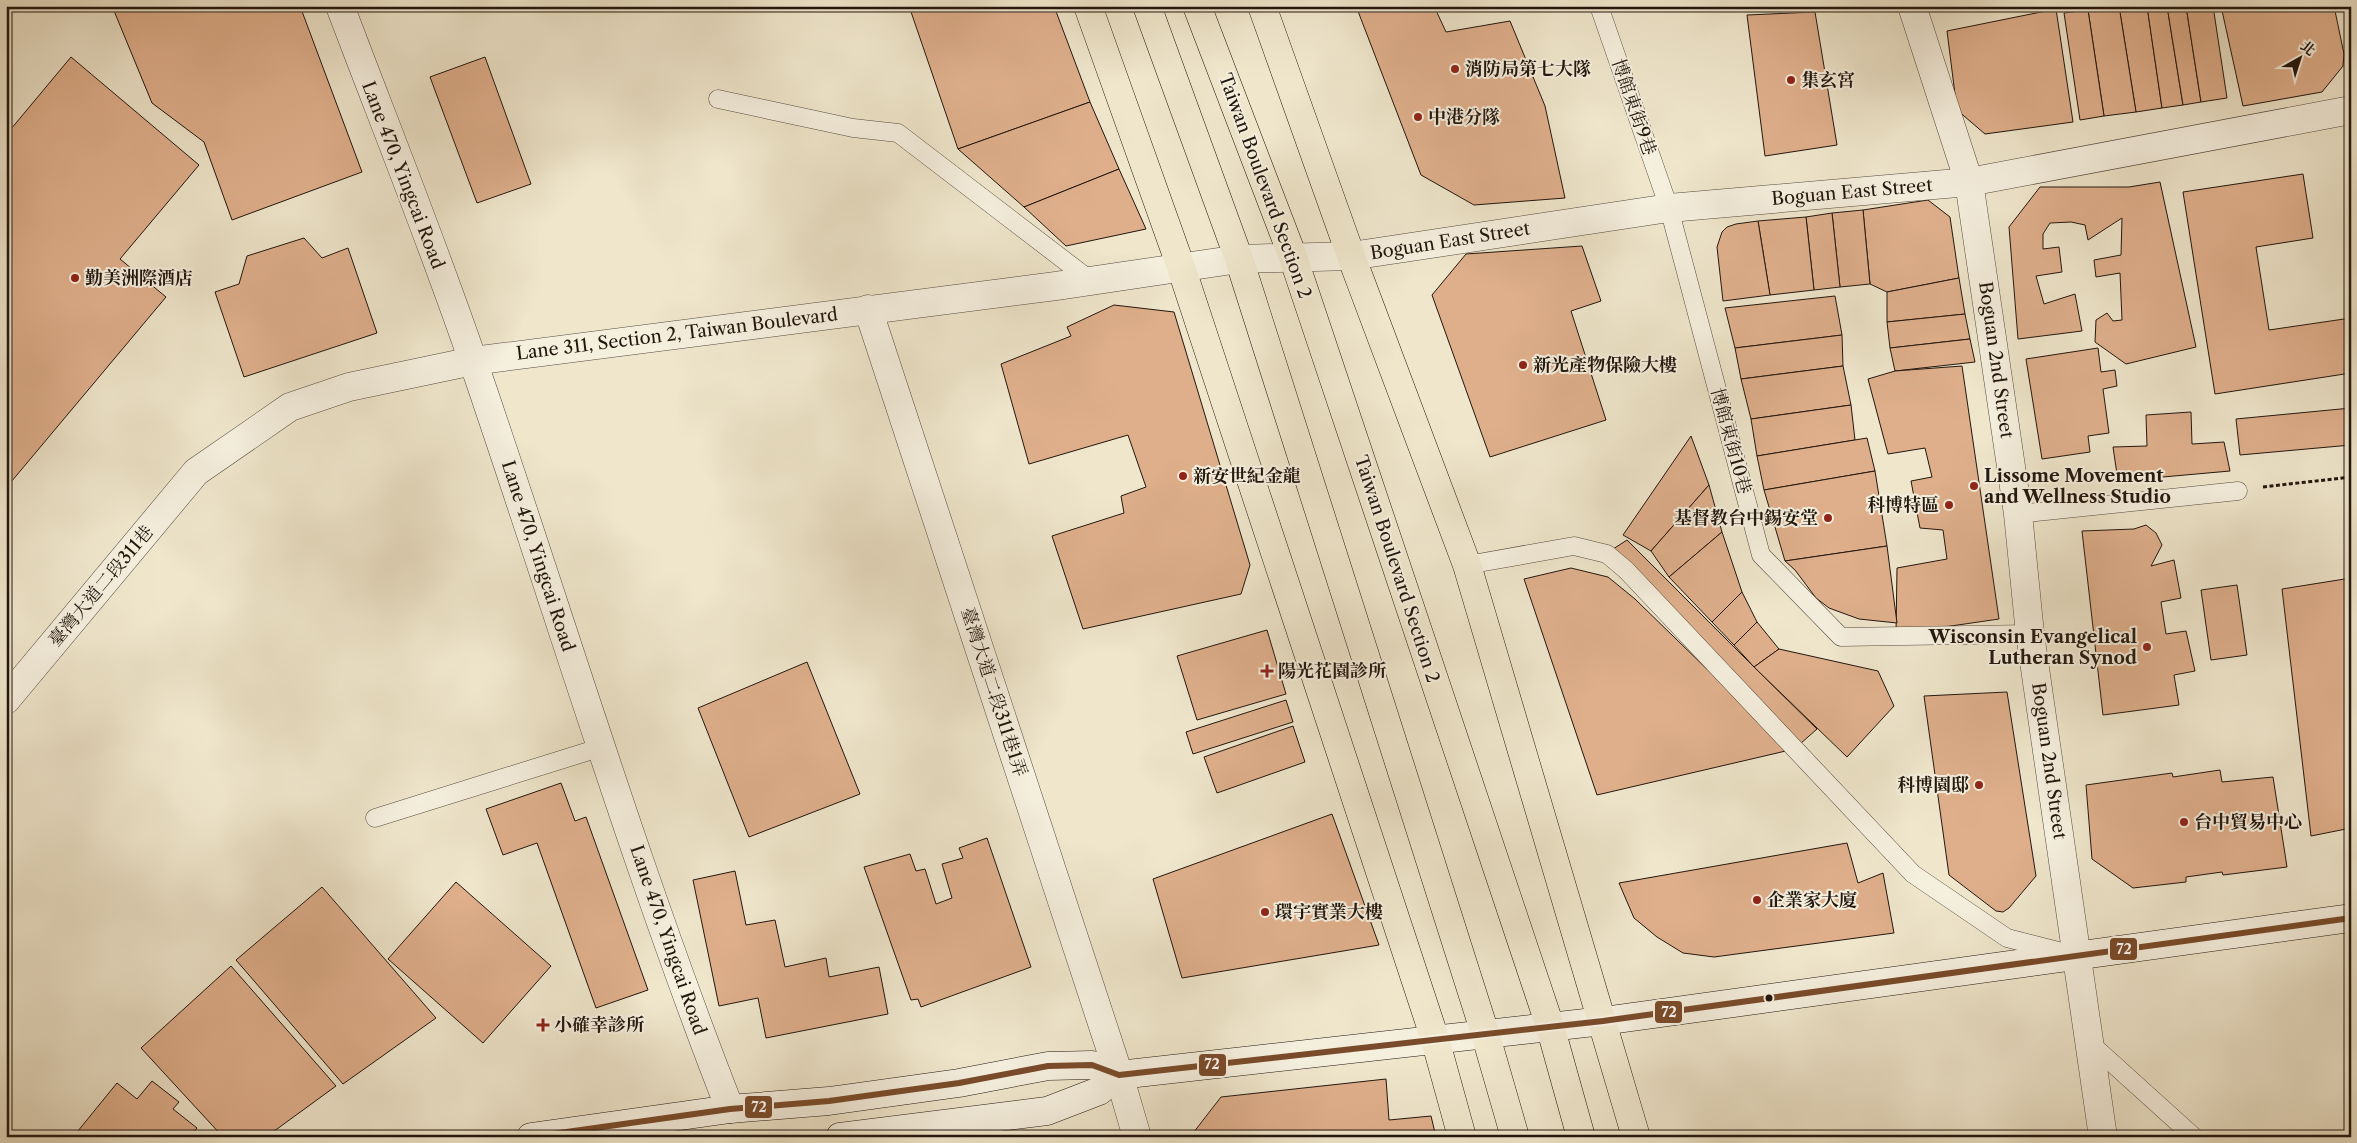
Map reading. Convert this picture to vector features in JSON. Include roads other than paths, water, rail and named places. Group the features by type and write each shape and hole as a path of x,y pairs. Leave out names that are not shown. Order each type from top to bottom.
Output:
{"main road":[{"path":"1088,6 1181,266 1435,1039 1462,1137"},
{"path":"1147,6 1239,259 1486,1033 1515,1137"},
{"name":"Taiwan Boulevard Section 2","path":"1197,6 1293,257 1550,1026 1581,1137"},
{"path":"1262,6 1351,256 1466,565 1636,1137"}],"street":[{"name":"Lane 470, Yingcai Road","path":"340,6 473,360 602,747 701,1032 730,1109"},
{"name":"Boguan 2nd Street","path":"1912,6 1970,182 2018,514 2030,634 2103,1137"},
{"name":"Boguan East Street","path":"1239,259 1351,256 1670,208 1970,182 2351,110"},
{"name":"Lane 311, Section 2, Taiwan Boulevard","path":"6,700 196,472 290,407 349,387 473,360 868,310 1239,259"},
{"name":"臺灣大道二段311巷1弄","path":"868,310 1119,1075 1137,1137"},
{"path":"531,1137 730,1109 829,1101 959,1083 1048,1066 1092,1065 1119,1075 1603,1021 2351,918"},
{"path":"840,1137 1047,1111 1099,1092 1119,1075"}],"lane":[{"name":"博館東街9巷","path":"1599,6 1670,208"},
{"path":"718,99 853,128 898,133 1090,280"},
{"name":"博館東街10巷","path":"1670,208 1761,555 1841,637 2030,634"},
{"path":"2018,514 2238,491"},
{"path":"1466,565 1574,546 1607,554 1639,584 1913,874 2007,938 2077,956"},
{"path":"375,818 602,747"},
{"path":"2090,1043 2194,1137"}],"place":[{"name":"消防局第七大隊","path":"1455,69"},
{"name":"集玄宮","path":"1791,80"},
{"name":"中港分隊","path":"1418,117"},
{"name":"勤美洲際酒店","path":"75,278"},
{"name":"新光產物保險大樓","path":"1523,365"},
{"name":"新安世紀金龍","path":"1183,476"},
{"name":"Lissome Movement and Wellness Studio","path":"1974,486"},
{"name":"科博特區","path":"1949,505"},
{"name":"基督教台中錫安堂","path":"1828,518"},
{"name":"Wisconsin Evangelical Lutheran Synod","path":"2147,647"},
{"name":"陽光花園診所","path":"1267,671"},
{"name":"科博園邸","path":"1979,785"},
{"name":"台中貿易中心","path":"2184,822"},
{"name":"企業家大廈","path":"1757,900"},
{"name":"環宇實業大樓","path":"1265,912"},
{"name":"小確幸診所","path":"543,1025"}]}
